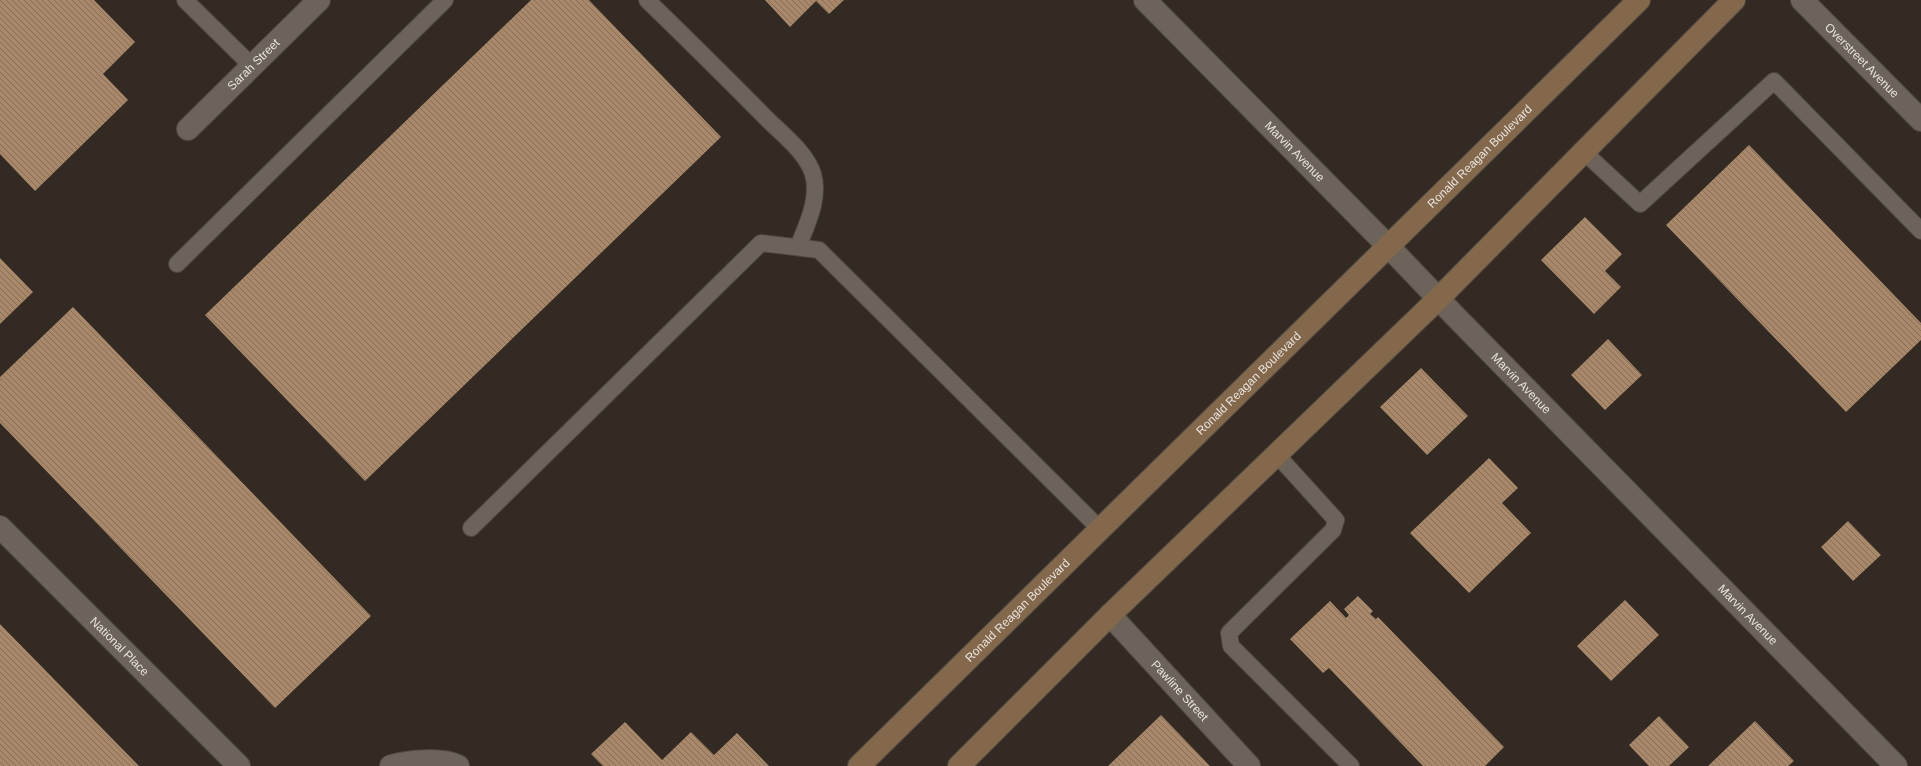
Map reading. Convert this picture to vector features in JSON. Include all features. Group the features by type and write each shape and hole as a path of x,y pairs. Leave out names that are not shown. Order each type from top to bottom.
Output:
{"main road":[{"name":"Ronald Reagan Boulevard","path":"859,766 1639,0"},
{"path":"960,766 1110,616 1438,299 1734,0"}],"street":[{"name":"Sarah Street","path":"188,129 319,0"},
{"name":"Marvin Avenue","path":"1145,0 1389,247 1438,299 1896,766"},
{"name":"Overstreet Avenue","path":"1802,0 1921,120"},
{"name":"National Place","path":"0,527 239,766"},
{"name":"Pawline Street","path":"1110,616 1249,766"},
{"path":"391,766 404,762 451,762 458,766"}],"lane":[{"path":"185,0 252,66"},
{"path":"177,264 445,0"},
{"path":"647,0 756,107 805,159 813,173 816,191 813,206 798,247"},
{"path":"1584,152 1640,204 1774,80 1921,231"},
{"path":"471,528 761,243 819,250 1100,529"},
{"path":"1276,455 1336,520 1333,530 1230,633 1231,646 1350,766"}],"building":[{"path":"0,0 94,0 135,42 103,74 128,100 35,191 0,154"},
{"path":"531,0 589,0 721,137 365,481 205,315"},
{"path":"765,0 844,0 829,14 816,1 790,27"},
{"path":"1749,145 1921,323 1921,340 1846,412 1666,225"},
{"path":"1585,217 1622,254 1605,271 1621,287 1594,314 1541,260"},
{"path":"0,258 33,292 0,324"},
{"path":"73,307 371,616 275,708 0,423 0,377"},
{"path":"1608,339 1642,375 1605,410 1571,375"},
{"path":"1421,368 1468,416 1427,455 1380,407"},
{"path":"1489,458 1518,488 1502,503 1531,533 1469,593 1410,533"},
{"path":"1848,521 1881,555 1853,581 1821,547"},
{"path":"1358,596 1373,611 1370,614 1376,619 1378,617 1504,747 1485,766 1423,766 1329,668 1323,673 1290,639 1330,601 1346,618 1349,615 1344,609"},
{"path":"1625,600 1659,635 1611,681 1577,646"},
{"path":"0,624 139,766 0,766"},
{"path":"1161,715 1210,766 1108,766"},
{"path":"1659,716 1689,747 1669,766 1649,766 1629,745"},
{"path":"1755,721 1794,761 1788,766 1708,766"},
{"path":"625,722 662,760 691,732 714,755 737,733 769,766 603,766 591,754"}]}
